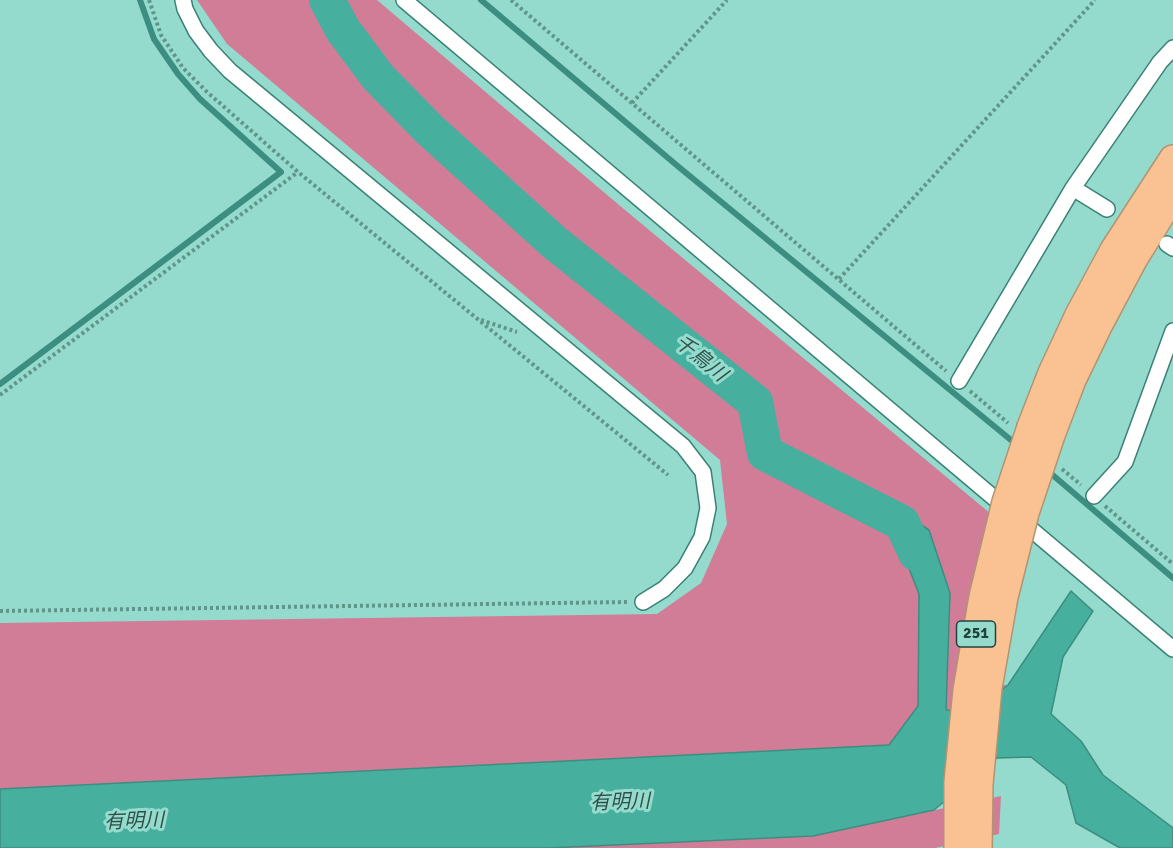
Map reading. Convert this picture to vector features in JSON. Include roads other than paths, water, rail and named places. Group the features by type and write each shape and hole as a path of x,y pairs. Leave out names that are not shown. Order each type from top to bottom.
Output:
{"highway":[{"name":"251","path":"958,848 958,782 967,690 983,597 1006,502 1052,373 1079,315 1114,250 1173,159"},
{"name":"251","path":"978,848 979,784 988,688 1004,597 1025,513 1032,430 1072,380 1133,260 1173,195"}],"street":[{"path":"183,0 196,30 211,51 231,70 682,446 703,472 708,508 702,537 685,568 664,589 643,602"},
{"path":"404,0 1173,650"},
{"path":"959,381 1073,188 1160,62 1173,48"},
{"path":"1073,188 1107,208"},
{"path":"1094,496 1125,462 1173,331"}],"water":[{"name":"有明川","path":"882,499 929,530 950,593 946,710 973,711 1008,685 1071,591 1093,611 1063,657 1051,714 1081,741 1103,775 1173,828 1173,848 1120,848 1076,823 1066,785 1031,757 997,758 934,810 813,836 548,848 0,848 0,789 889,745 918,706 919,594"}],"waterway":[{"path":"0,384 281,172 200,99 178,74 154,39 140,0"},
{"name":"千鳥川","path":"327,0 343,30 378,77 430,130 555,243 755,402 765,453 902,523 916,553"},
{"path":"481,0 680,168 1017,445"},
{"path":"1048,471 1173,578"}]}
